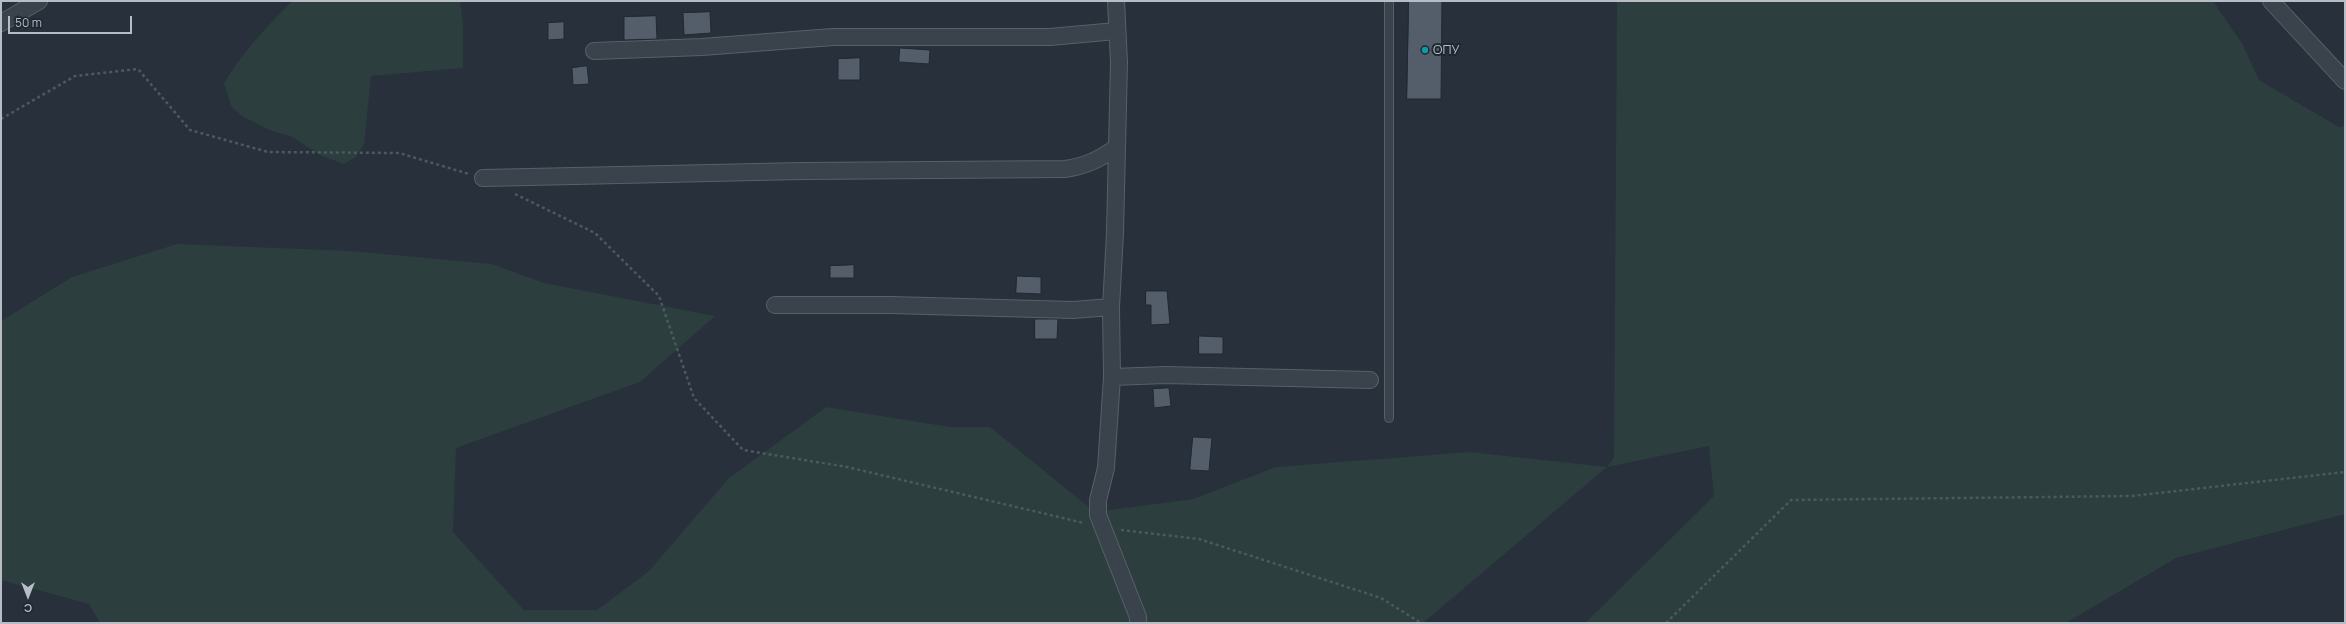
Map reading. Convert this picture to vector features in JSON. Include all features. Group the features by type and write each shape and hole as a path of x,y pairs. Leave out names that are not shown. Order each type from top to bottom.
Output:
{"street":[{"path":"1,23 39,1"},
{"path":"1116,1 1116,31 1119,62 1111,306 1112,377 1106,468 1098,500 1098,515 1138,617 1138,623"},
{"path":"2271,1 2345,81"},
{"path":"594,51 702,47 833,37 1050,37 1116,31"},
{"path":"483,178 802,171 1065,169 1083,166 1099,160 1117,147"},
{"path":"775,305 891,305 1073,310 1111,306"},
{"path":"1112,377 1166,376 1370,380"}],"lane":[{"path":"1388,1 1389,418"}],"path":[{"path":"1,120 75,76 138,69 190,130 268,152 398,153 483,178"},
{"path":"511,192 595,233 659,296 694,398 743,450 847,467 1103,528 1199,539 1381,598 1421,623"},
{"path":"1666,623 1790,500 2132,496 2345,472"}],"shaded area":[{"path":"292,1 460,1 463,25 463,68 371,76 364,144 356,157 344,164 322,156 292,137 267,129 242,116 231,106 224,83 255,40"},
{"path":"1617,1 2213,1 2243,45 2259,80 2339,127 2345,126 2345,514 2176,558 2066,623 1585,623 1714,496 1709,446 1607,467 1614,458"},
{"path":"177,244 351,251 492,264 544,283 715,316 640,382 456,448 453,532 524,610 597,610 649,571 728,479 826,407 950,427 990,427 1095,512 1193,499 1276,467 1470,452 1607,467 1423,623 100,623 89,604 1,580 1,321 72,277"}],"building":[{"name":"ОПУ","path":"1409,1 1442,1 1441,99 1407,99"},
{"path":"710,12 711,33 684,35 683,13"},
{"path":"656,16 657,39 624,40 624,17"},
{"path":"564,22 564,39 548,40 548,23"},
{"path":"900,48 930,50 929,64 899,62"},
{"path":"860,58 860,80 838,80 838,59"},
{"path":"587,66 589,84 573,85 572,68"},
{"path":"854,265 854,278 830,278 830,266"},
{"path":"1017,276 1041,277 1041,294 1016,293"},
{"path":"1146,291 1167,291 1170,324 1151,325 1151,305 1146,305"},
{"path":"1035,319 1058,319 1057,339 1035,339"},
{"path":"1199,336 1223,337 1223,354 1199,354"},
{"path":"1169,388 1171,406 1154,408 1153,389"},
{"path":"1193,437 1212,438 1209,471 1190,470"}],"place":[{"name":"ОПУ","path":"1425,50"}]}
